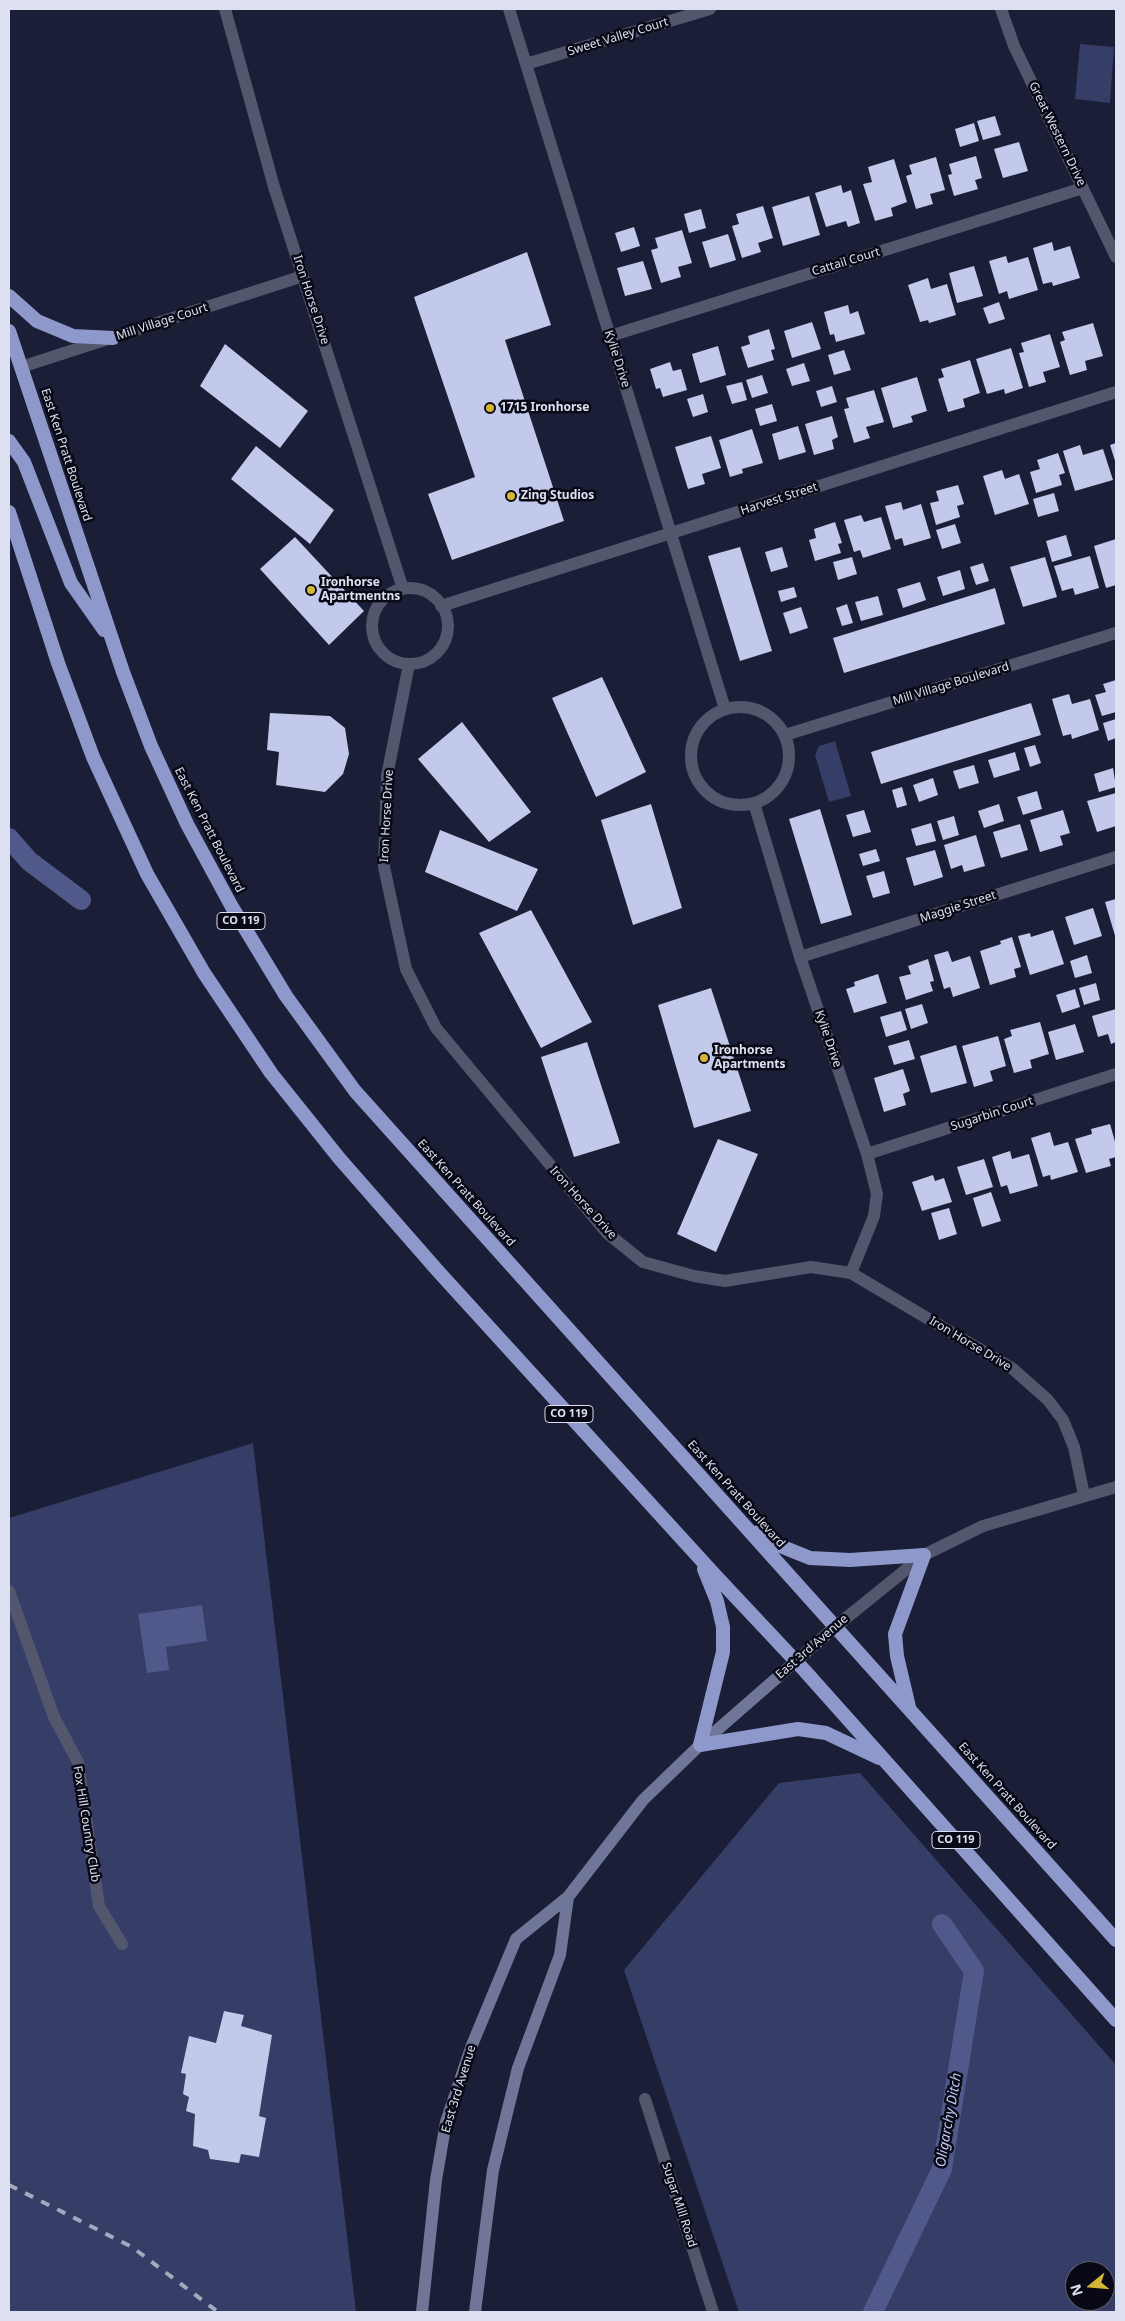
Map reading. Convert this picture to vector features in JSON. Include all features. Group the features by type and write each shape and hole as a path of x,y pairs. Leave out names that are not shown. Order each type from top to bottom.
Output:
{"highway":[{"path":"9,296 37,321 73,336 113,338"},
{"name":"East Ken Pratt Boulevard","path":"9,331 15,366 151,746 187,824 232,907 286,996 355,1091 1116,1940"},
{"path":"9,441 24,462 71,584 113,643"},
{"name":"CO 119","path":"9,512 13,531 58,663 93,757 147,874 204,973 272,1073 338,1158 700,1559 796,1661 1116,2020"},
{"path":"740,1521 773,1543 810,1558 850,1560 924,1554 896,1634 897,1656 909,1709"},
{"path":"700,1559 717,1601 724,1627 724,1652 700,1745 798,1729 826,1733 885,1760"}],"main road":[{"name":"East 3rd Avenue","path":"422,2312 436,2180 446,2122 472,2045 516,1939 568,1897 642,1800 700,1745 835,1627"},
{"name":"East 3rd Avenue","path":"475,2312 493,2170 518,2068 560,1955 568,1897"}],"street":[{"name":"Iron Horse Drive","path":"225,9 274,187 403,589"},
{"name":"Kylie Drive","path":"509,9 673,534 725,709"},
{"name":"Sweet Valley Court","path":"526,64 710,9"},
{"name":"Great Western Drive","path":"1001,9 1014,46 1116,257"},
{"name":"Cattail Court","path":"610,336 1083,188"},
{"name":"Mill Village Court","path":"15,366 113,338 303,276"},
{"name":"Harvest Street","path":"442,606 1116,392"},
{"path":"412,588 429,593 442,606 447,622 444,640 440,648 427,660 409,664 389,658 381,651 373,633 372,623 378,604 394,592 412,588"},
{"name":"Mill Village Boulevard","path":"785,735 1116,632"},
{"name":"Iron Horse Drive","path":"409,664 387,776 384,866 406,969 436,1028 606,1233 643,1262 694,1276 725,1281 810,1267 851,1273 1013,1369 1048,1400 1063,1420 1074,1447 1084,1496"},
{"path":"747,707 764,712 777,723 785,735 790,756 787,773 778,788 765,800 748,805 728,805 712,798 700,786 692,770 690,754 694,737 703,722 717,712 725,709 747,707"},
{"name":"Kylie Drive","path":"754,803 800,957 867,1154 877,1194 874,1216 851,1273"},
{"name":"Maggie Street","path":"800,957 1116,857"},
{"name":"Sugarbin Court","path":"867,1154 1116,1074"},
{"name":"East 3rd Avenue","path":"835,1627 924,1554 983,1526 1116,1487"},
{"name":"Fox Hill Country Club","path":"9,1590 54,1717 78,1762 98,1906 122,1944"},
{"name":"Sugar Mill Road","path":"645,2098 712,2312"}],"shaded area":[{"path":"1080,44 1114,47 1110,103 1075,99"},
{"path":"835,741 851,796 829,802 815,755 819,746"},
{"path":"253,1443 356,2312 9,2312 9,1518"},
{"path":"202,1605 207,1641 166,1647 169,1670 147,1673 138,1614"},
{"path":"860,1773 1116,2065 1116,2312 739,2312 624,1970 779,1783"}],"building":[{"path":"995,116 1001,135 983,140 977,121"},
{"path":"974,123 979,141 960,147 955,129"},
{"path":"1019,142 1028,171 1003,178 994,149"},
{"path":"976,156 982,178 975,180 978,189 954,196 948,175 952,174 949,164"},
{"path":"936,157 945,190 930,194 933,204 916,209 906,176 912,174 909,165"},
{"path":"894,159 907,202 891,208 893,216 875,221 863,184 872,182 868,167"},
{"path":"841,185 843,193 851,190 860,223 848,227 846,221 826,227 815,193"},
{"path":"809,196 820,235 783,246 772,207"},
{"path":"763,206 773,238 758,243 761,252 742,258 732,226 739,224 736,214"},
{"path":"701,209 706,228 689,233 684,214"},
{"path":"634,227 640,246 621,252 615,233"},
{"path":"682,230 692,263 678,267 681,277 661,283 651,250 658,248 655,238"},
{"path":"728,234 736,260 710,268 702,242"},
{"path":"1052,242 1054,251 1070,246 1080,278 1053,286 1052,282 1043,284 1033,248"},
{"name":"1715 Ironhorse","path":"527,252 551,325 505,340 564,521 452,560 428,494 475,477 414,297"},
{"path":"1006,256 1008,263 1028,257 1038,290 1009,299 1007,291 999,294 989,261"},
{"path":"643,261 652,289 625,296 617,268"},
{"path":"974,266 983,296 957,303 949,273"},
{"path":"928,278 931,289 947,284 956,315 929,323 928,320 920,322 908,285"},
{"path":"999,302 1005,319 989,324 983,308"},
{"path":"848,305 850,314 858,311 865,334 836,342 834,334 830,335 824,312"},
{"path":"812,322 821,349 792,358 784,331"},
{"path":"1093,323 1103,356 1085,361 1087,370 1070,375 1060,342 1065,340 1062,332"},
{"path":"769,329 775,349 771,350 774,360 748,368 741,347 750,344 748,336"},
{"path":"1050,334 1060,367 1043,372 1046,382 1029,387 1019,353 1024,352 1021,343"},
{"path":"225,344 308,411 280,448 200,386"},
{"path":"718,346 726,375 700,383 692,354"},
{"path":"1011,348 1023,388 1005,394 1004,389 987,394 976,359"},
{"path":"844,350 851,370 834,375 828,355"},
{"path":"970,360 980,393 963,399 965,407 948,412 938,379 944,377 941,369"},
{"path":"670,362 673,371 681,369 687,390 663,397 660,388 656,389 650,369"},
{"path":"804,363 810,381 792,386 786,369"},
{"path":"762,375 768,393 752,398 746,380"},
{"path":"917,377 927,411 911,416 913,422 893,428 881,388"},
{"path":"742,382 747,400 732,404 726,386"},
{"path":"832,386 837,402 821,407 816,391"},
{"path":"874,390 884,422 866,427 870,438 854,443 844,409 849,408 846,398"},
{"path":"703,394 708,412 693,417 687,399"},
{"path":"772,404 777,421 760,426 755,409"},
{"path":"832,416 838,437 832,440 834,449 814,455 805,424"},
{"path":"798,426 806,452 779,460 772,434"},
{"path":"752,429 763,463 742,469 743,473 730,477 719,440"},
{"path":"711,436 721,468 702,474 705,484 688,489 675,447"},
{"path":"1116,443 1116,464 1110,445"},
{"path":"1080,445 1083,455 1103,449 1113,480 1075,491 1063,451"},
{"path":"256,446 334,510 310,544 231,479"},
{"path":"1058,453 1065,473 1059,475 1062,485 1036,493 1030,472 1040,469 1037,460"},
{"path":"1002,470 1005,479 1019,474 1029,504 995,515 983,476"},
{"path":"958,485 964,504 957,506 960,517 936,525 930,503 939,501 936,491"},
{"path":"1054,493 1059,511 1038,517 1033,499"},
{"path":"901,502 903,510 921,504 931,538 904,546 902,538 895,540 885,506"},
{"path":"861,515 864,522 881,517 891,549 863,558 860,550 854,552 844,520"},
{"path":"835,522 842,543 838,544 841,553 815,561 809,540 816,538 814,529"},
{"path":"955,524 961,543 942,549 936,530"},
{"path":"1066,535 1072,556 1052,562 1046,541"},
{"name":"Ironhorse Apartmentns","path":"295,537 364,611 329,645 260,569"},
{"path":"1116,539 1116,585 1106,588 1094,546"},
{"path":"740,547 772,651 740,661 708,556"},
{"path":"782,547 788,567 771,572 765,552"},
{"path":"1090,556 1099,588 1075,595 1073,588 1062,591 1054,566"},
{"path":"852,557 857,574 838,580 833,562"},
{"path":"1045,557 1057,597 1023,607 1010,567"},
{"path":"983,563 989,581 976,585 970,567"},
{"path":"960,570 965,589 943,596 937,577"},
{"path":"920,582 926,600 903,608 897,589"},
{"path":"794,587 797,597 781,602 778,591"},
{"path":"995,588 1005,624 844,673 833,638"},
{"path":"878,596 883,615 861,621 855,602"},
{"path":"847,604 853,623 842,626 836,608"},
{"path":"801,607 808,628 790,634 783,613"},
{"path":"602,677 646,772 596,797 552,698"},
{"path":"1116,680 1116,712 1102,716 1095,695 1106,692 1103,684"},
{"path":"1069,694 1072,704 1090,699 1099,730 1072,739 1071,734 1063,736 1052,699"},
{"path":"1031,703 1041,735 881,784 871,752"},
{"path":"270,713 330,716 345,728 349,754 343,774 325,792 276,785 279,752 267,750"},
{"path":"1116,719 1116,738 1108,741 1103,723"},
{"path":"462,722 531,812 489,842 418,759"},
{"path":"1035,745 1041,763 1030,767 1024,748"},
{"path":"1015,752 1020,770 994,778 988,760"},
{"path":"974,765 979,783 959,789 953,771"},
{"path":"1113,768 1116,787 1099,792 1094,774"},
{"path":"933,778 938,795 919,802 913,785"},
{"path":"902,787 907,805 897,808 892,790"},
{"path":"1037,791 1042,809 1023,815 1017,797"},
{"path":"1116,793 1116,826 1097,832 1087,801"},
{"path":"651,804 682,908 633,925 601,820"},
{"path":"999,804 1004,821 984,828 978,811"},
{"path":"820,809 852,915 821,924 789,819"},
{"path":"864,810 871,832 853,837 846,815"},
{"path":"1063,810 1070,833 1060,836 1063,845 1040,852 1030,820"},
{"path":"954,816 959,835 943,840 937,821"},
{"path":"931,823 936,841 916,846 911,829"},
{"path":"1020,824 1028,850 1001,858 993,832"},
{"path":"440,830 538,869 517,911 425,872"},
{"path":"976,835 985,866 964,872 962,865 951,869 944,845"},
{"path":"876,849 880,861 863,866 859,854"},
{"path":"935,850 943,877 914,886 906,858"},
{"path":"884,871 890,893 873,898 866,876"},
{"path":"1116,899 1116,939 1105,902"},
{"path":"1093,908 1102,936 1074,945 1065,917"},
{"path":"531,910 592,1022 541,1048 479,933"},
{"path":"1053,930 1064,964 1030,975 1018,936 1030,933 1031,937"},
{"path":"1012,937 1021,967 1014,969 1016,977 990,985 980,951 1001,944 1000,941"},
{"path":"948,951 952,962 970,956 980,988 953,997 950,987 944,989 934,955"},
{"path":"1087,955 1092,973 1075,978 1070,961"},
{"path":"928,959 934,981 930,982 933,991 906,1000 899,977 911,974 908,966"},
{"path":"878,974 887,1003 854,1013 846,989 855,986 854,982"},
{"path":"1096,983 1100,1000 1084,1005 1079,988"},
{"name":"Ironhorse Apartments","path":"711,988 751,1111 694,1128 658,1005"},
{"path":"1075,989 1080,1007 1062,1013 1056,995"},
{"path":"922,1004 928,1023 911,1029 905,1009"},
{"path":"1116,1009 1116,1042 1111,1044 1108,1034 1098,1037 1092,1016"},
{"path":"901,1011 907,1030 886,1037 880,1017"},
{"path":"1040,1022 1049,1054 1030,1060 1032,1068 1014,1073 1004,1039 1012,1036 1010,1030"},
{"path":"1075,1024 1084,1052 1056,1060 1048,1032"},
{"path":"998,1036 1006,1066 990,1071 993,1081 974,1087 962,1046"},
{"path":"909,1040 915,1059 894,1065 888,1046"},
{"path":"587,1042 620,1143 574,1157 541,1057"},
{"path":"956,1045 967,1083 931,1093 920,1056"},
{"path":"903,1069 910,1091 903,1094 906,1105 884,1112 874,1078"},
{"path":"1110,1124 1116,1145 1116,1157 1109,1159 1111,1166 1086,1173 1075,1139 1092,1134 1091,1129"},
{"path":"1050,1132 1054,1146 1068,1142 1078,1172 1051,1180 1050,1175 1043,1177 1031,1138"},
{"path":"718,1139 758,1154 716,1252 677,1234"},
{"path":"1010,1151 1012,1159 1029,1154 1038,1186 1010,1194 1007,1185 1001,1187 992,1157"},
{"path":"984,1159 993,1187 966,1195 957,1167"},
{"path":"933,1175 935,1181 944,1178 952,1202 922,1211 912,1182"},
{"path":"991,1192 1001,1221 982,1227 973,1198"},
{"path":"949,1208 957,1234 939,1240 931,1213"},
{"path":"224,2011 244,2015 241,2026 272,2035 259,2116 266,2118 259,2157 241,2154 239,2163 210,2159 208,2150 193,2146 195,2114 186,2111 189,2097 183,2094 186,2074 181,2073 189,2036 216,2043"}],"waterway":[{"name":"Oligarchy Ditch","path":"9,838 29,861 81,900"},
{"name":"Oligarchy Ditch","path":"873,2312 942,2169 974,1971 942,1924"}],"railway":[{"path":"9,2185 132,2247 218,2312"}],"place":[{"name":"1715 Ironhorse","path":"490,408"},
{"name":"Zing Studios","path":"511,496"},
{"name":"Ironhorse Apartmentns","path":"311,590"},
{"name":"Ironhorse Apartments","path":"704,1058"}]}
